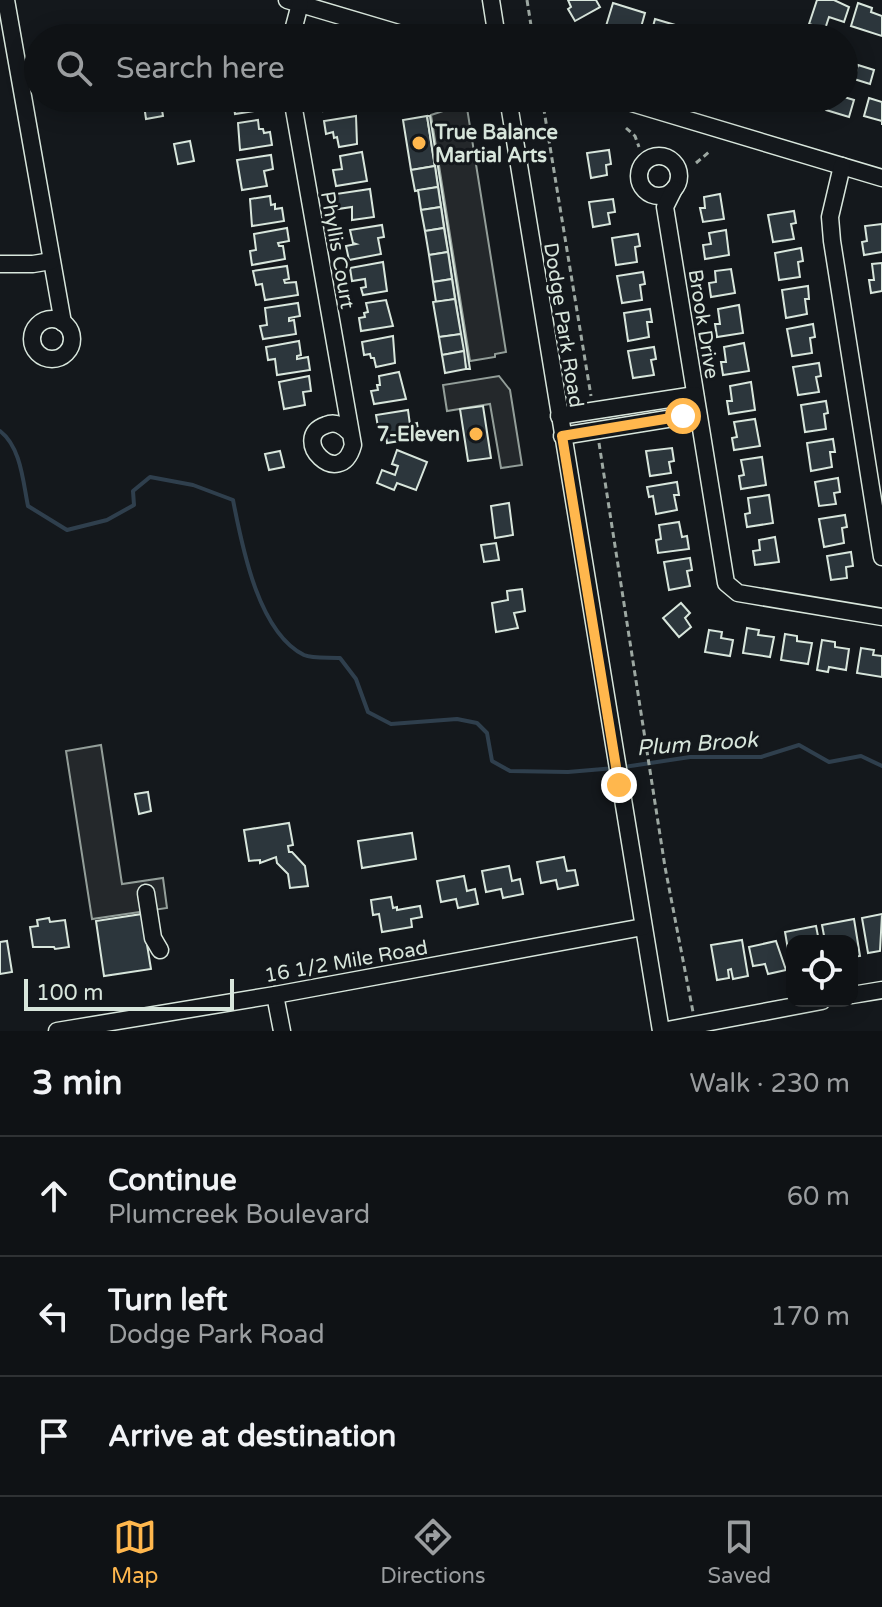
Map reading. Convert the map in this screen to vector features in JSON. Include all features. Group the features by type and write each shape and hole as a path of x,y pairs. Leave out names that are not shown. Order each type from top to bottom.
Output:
{"street":[{"path":"6,0 5,24 58,305 63,323 71,334 70,347 62,357 49,359 38,354 32,342 34,330 58,305"},
{"path":"491,0 495,24"},
{"path":"292,24 294,2 368,24"},
{"name":"Phyllis Court","path":"294,112 349,432"},
{"name":"Dodge Park Road","path":"510,112 662,1031"},
{"path":"662,112 882,178"},
{"path":"657,157 670,160 679,177 674,189 665,207 641,185 639,173 646,162 657,157"},
{"path":"842,166 830,217 832,241 882,557"},
{"path":"651,194 663,196 674,189"},
{"name":"Brook Drive","path":"665,207 724,577 730,589 747,595 882,617"},
{"path":"0,264 24,265 51,261"},
{"path":"44,321 63,323"},
{"path":"559,416 695,395"},
{"path":"332,424 345,409"},
{"path":"562,436 698,414"},
{"path":"339,424 349,432 353,445 348,457 336,463 324,461 315,452 313,439 320,428 339,424"},
{"path":"146,893 153,938 160,950"},
{"name":"16 1/2 Mile Road","path":"57,1031 275,995 643,927"},
{"path":"858,994 882,990"},
{"path":"275,995 282,1031"},
{"path":"662,1031 790,1007"}],"path":[{"path":"527,0 531,24"},
{"path":"544,112 593,404"},
{"path":"626,128 635,136 639,147"},
{"path":"696,163 709,152"},
{"path":"598,437 655,807 693,1016"}],"shaded area":[{"path":"468,112 506,352 495,354 495,357 470,361 431,115"},
{"path":"499,376 510,390 522,465 501,468 490,404 447,411 443,385"},
{"path":"101,745 122,884 163,878 167,908 92,919 66,751"}],"building":[{"path":"568,0 596,0 600,7 575,21 568,9 571,7"},
{"path":"817,0 834,0 849,7 844,22 829,17 827,24 809,24"},
{"path":"613,3 645,13 642,24 607,24"},
{"path":"858,3 872,8 871,12 882,16 882,36 858,28 858,24 852,24"},
{"path":"655,19 672,24 654,24"},
{"path":"858,65 874,70 870,84 858,80"},
{"path":"869,98 882,102 882,121 864,116"},
{"path":"145,112 162,112 163,116 146,119"},
{"path":"833,112 850,112 849,117"},
{"path":"356,116 357,144 339,147 333,132 326,134 324,121"},
{"name":"True Balance Martial Arts","path":"427,116 435,166 411,170 403,120"},
{"path":"427,116 430,116 470,369 466,369"},
{"path":"258,120 259,129 263,129 264,133 270,132 272,145 240,150 238,123"},
{"path":"190,141 194,161 178,164 174,144"},
{"path":"609,150 611,164 606,165 607,175 591,178 587,153"},
{"path":"362,152 367,181 336,186 333,170 342,169 340,156"},
{"path":"271,155 273,169 264,171 267,186 242,190 237,160"},
{"path":"435,166 438,187 415,191 411,170"},
{"path":"438,187 441,207 421,210 418,190"},
{"path":"370,189 374,217 352,220 352,207 338,209 336,194"},
{"path":"720,194 724,219 703,222 700,208 705,208 704,197"},
{"path":"270,196 275,209 282,208 284,221 252,226 250,199"},
{"path":"613,199 615,212 608,213 610,224 593,227 589,202"},
{"path":"441,207 444,228 425,231 421,210"},
{"path":"794,211 796,223 791,224 794,239 773,242 768,215"},
{"path":"882,224 882,252 864,255 862,242 867,241 865,226"},
{"path":"382,225 384,237 378,238 381,254 349,260 346,246 356,244 350,230"},
{"path":"287,228 289,241 278,243 283,246 285,259 252,265 250,251 256,250 254,234"},
{"path":"444,228 448,252 429,255 425,231"},
{"path":"726,230 729,255 705,259 703,245 711,244 709,233"},
{"path":"638,234 640,246 635,247 637,262 616,265 612,238"},
{"path":"801,248 803,261 798,262 800,277 779,280 775,253"},
{"path":"448,252 452,279 433,282 429,255"},
{"path":"383,262 387,291 363,295 361,288 366,287 365,279 352,281 350,268"},
{"path":"882,263 882,291 871,293 869,280 874,280 872,264"},
{"path":"287,266 289,279 284,280 285,283 296,282 298,295 265,300 262,284 256,285 253,271"},
{"path":"731,269 735,293 711,297 709,283 716,282 715,271"},
{"path":"643,272 645,284 640,285 642,300 622,303 617,276"},
{"path":"452,279 455,299 436,302 433,282"},
{"path":"808,286 809,299 805,299 807,314 786,318 782,290"},
{"path":"455,299 461,334 439,337 433,302"},
{"path":"386,300 393,326 361,331 359,318 365,317 364,313 368,312 366,303"},
{"path":"298,303 300,316 289,318 289,321 294,320 296,334 263,339 260,326 267,325 265,308"},
{"path":"739,305 743,333 717,337 715,324 720,324 718,309"},
{"path":"650,309 652,322 647,322 649,337 628,341 624,313"},
{"path":"813,324 815,337 810,338 812,353 792,356 787,329"},
{"path":"461,334 464,351 442,355 439,337"},
{"path":"393,336 395,363 376,367 370,354 364,355 362,342"},
{"path":"299,341 301,355 297,359 308,357 310,370 277,375 275,359 268,360 266,347"},
{"path":"744,343 749,371 723,375 721,362 726,362 724,347"},
{"path":"654,347 656,359 651,360 654,375 633,378 628,351"},
{"path":"464,351 466,369 445,373 442,355"},
{"path":"819,363 821,376 816,377 819,392 798,395 793,367"},
{"path":"399,372 406,399 374,404 371,391 378,390 379,376"},
{"path":"309,376 311,391 303,392 305,405 284,409 279,382"},
{"path":"751,382 755,410 729,414 727,401 732,401 730,386"},
{"path":"826,401 826,429 805,432 801,405"},
{"name":"7-Eleven","path":"483,406 491,458 468,461 460,409"},
{"path":"408,410 410,425 417,423 419,438 387,443 385,430 389,429 388,425 378,427 376,415"},
{"path":"755,419 760,446 734,450 732,438 737,437 734,422"},
{"path":"833,439 835,452 830,452 832,467 811,471 807,443"},
{"path":"672,448 674,461 669,462 671,473 650,476 646,451"},
{"path":"397,450 427,462 416,490 397,483 394,490 377,483 382,470 395,475 398,466 392,464"},
{"path":"280,451 284,467 269,470 265,454"},
{"path":"762,457 766,485 741,489 739,476 744,475 741,460"},
{"path":"838,478 840,492 834,493 836,504 819,506 815,482"},
{"path":"677,482 679,495 674,495 677,510 656,514 653,496 649,497 647,487"},
{"path":"769,495 773,523 747,527 745,514 750,513 748,498"},
{"path":"509,503 513,535 495,538 491,506"},
{"path":"845,515 847,527 842,528 844,543 824,547 819,519"},
{"path":"679,522 682,537 687,536 689,549 658,553 656,540 661,539 659,525"},
{"path":"775,537 779,562 755,565 753,551 760,550 759,540"},
{"path":"496,543 499,560 484,562 481,545"},
{"path":"851,552 853,566 846,567 847,578 831,580 827,556"},
{"path":"690,558 692,570 687,571 690,586 669,590 664,562"},
{"path":"522,589 525,611 514,613 518,628 496,632 492,603 508,600 507,591"},
{"path":"681,603 690,613 685,618 691,627 679,637 663,618"},
{"path":"747,628 759,630 758,635 774,637 770,657 743,653"},
{"path":"709,630 722,632 721,638 733,640 730,656 705,652"},
{"path":"785,634 797,636 797,641 812,643 808,664 781,660"},
{"path":"822,640 835,642 835,647 849,649 846,670 829,667 828,672 817,670"},
{"path":"861,648 874,650 873,655 882,656 882,677 857,673"},
{"path":"148,792 151,811 139,814 135,794"},
{"path":"289,823 293,845 288,846 289,852 305,866 308,886 290,888 288,874 277,863 276,857 260,863 260,860 249,861 244,830"},
{"path":"412,833 416,859 362,868 358,841"},
{"path":"564,857 567,871 575,870 578,885 558,889 556,880 541,883 537,862"},
{"path":"509,866 512,881 520,879 523,894 503,898 501,889 486,892 482,871"},
{"path":"464,876 467,891 475,889 478,904 458,908 456,899 441,902 437,881"},
{"path":"391,897 393,908 397,907 397,910 420,906 422,917 411,919 412,927 382,932 379,914 373,915 371,900"},
{"path":"142,914 151,969 104,976 96,921"},
{"path":"882,914 880,951 868,953 862,918"},
{"path":"49,918 50,922 65,920 69,947 33,947 30,927 38,926 37,920"},
{"path":"854,919 857,935 824,935 822,925"},
{"path":"816,926 818,935 786,935 786,938 785,932"},
{"path":"742,940 748,976 733,979 731,969 728,970 729,978 717,980 711,945"},
{"path":"7,941 12,972 0,974 0,942"},
{"path":"776,941 786,970 768,974 765,964 753,966 749,947"}],"waterway":[{"name":"Plum Brook","path":"0,431 17,455 28,506 67,530 107,520 134,505 133,491 150,477 193,485 233,500 247,563 275,628 288,644 304,655 340,658 356,679 368,712 391,724 457,719 477,723 487,733 492,761 510,771 568,772 615,768"},
{"name":"Plum Brook","path":"624,767 690,757 761,757 799,745 829,762 861,756 882,766"}],"place":[{"name":"True Balance Martial Arts","path":"419,143"},
{"name":"7-Eleven","path":"476,434"}],"route":[{"path":"619,785 562,436 683,416"}]}
